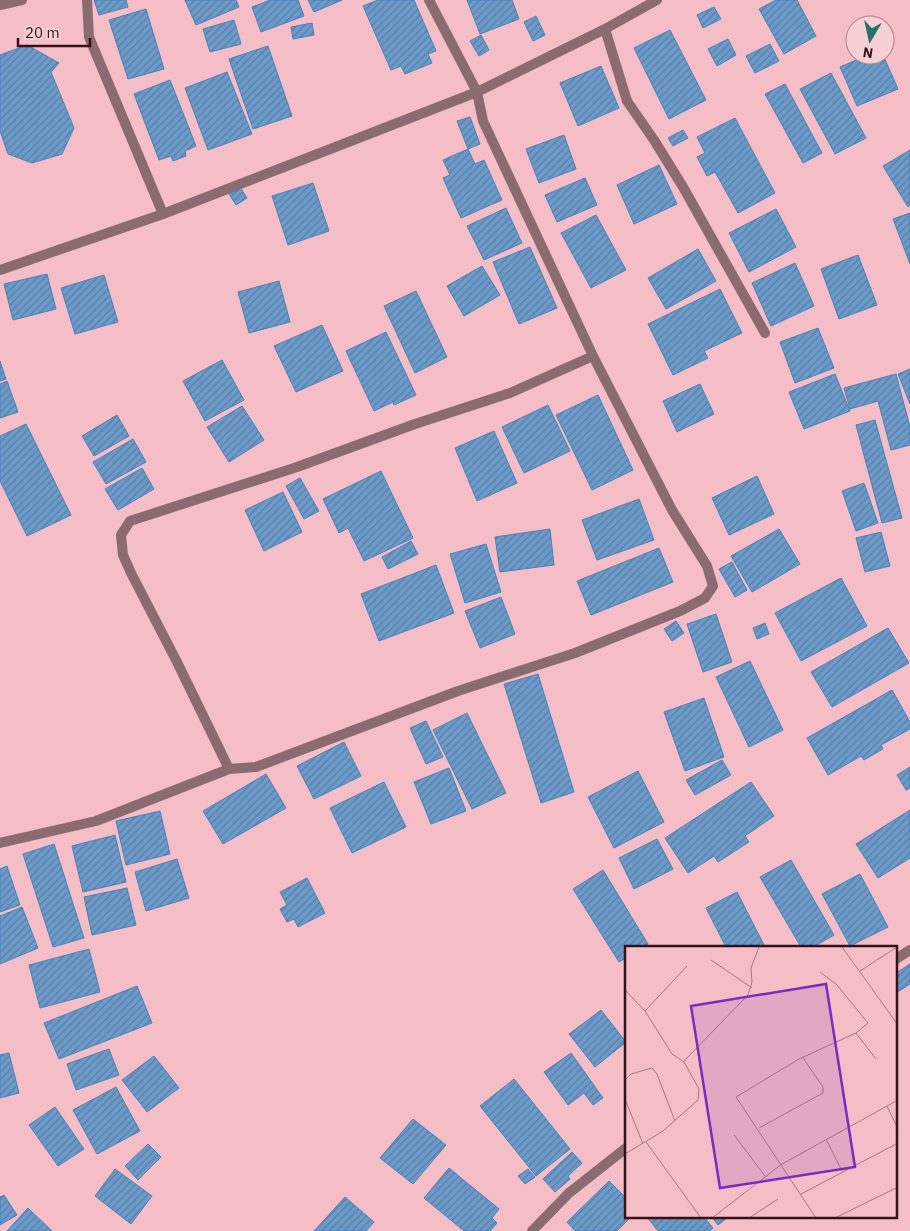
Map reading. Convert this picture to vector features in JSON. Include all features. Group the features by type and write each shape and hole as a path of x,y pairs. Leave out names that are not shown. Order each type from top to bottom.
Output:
{"street":[{"path":"0,5 22,0"},
{"path":"87,0 90,37 163,214"},
{"path":"0,843 96,821 229,769 256,767 458,691 575,653 680,611 705,598 713,586 707,566 672,510 593,356 483,121 477,92 429,0"},
{"path":"0,270 163,214 477,92 605,29 657,0"},
{"path":"605,29 627,101 683,187 766,333"},
{"path":"229,769 123,556 121,535 130,521 297,467 415,424 510,393 593,356"},
{"path":"898,957 910,950"},
{"path":"532,1231 569,1193 625,1149"}],"building":[{"path":"94,0 126,0 128,7 99,15"},
{"path":"185,0 236,0 239,7 196,25"},
{"path":"270,0 298,0 304,16 261,32 252,7"},
{"path":"308,0 342,0 314,12"},
{"path":"378,0 414,0 436,51 428,54 432,63 405,74 401,66 391,70 363,6"},
{"path":"467,0 512,0 519,19 480,34"},
{"path":"776,0 797,0 816,36 784,54 759,9"},
{"path":"714,7 721,19 703,28 697,15"},
{"path":"146,9 164,69 128,79 109,20"},
{"path":"536,16 545,35 533,41 524,22"},
{"path":"234,20 241,44 210,52 203,29"},
{"path":"312,23 314,35 293,39 291,27"},
{"path":"670,30 706,100 669,119 634,48"},
{"path":"481,35 489,50 479,56 470,41"},
{"path":"728,39 736,55 717,66 708,49"},
{"path":"770,44 779,61 755,73 746,56"},
{"path":"27,45 59,63 51,72 74,128 62,154 32,163 8,154 0,131 0,55"},
{"path":"268,46 292,116 253,129 229,59"},
{"path":"845,65 887,65 898,89 857,106 840,67"},
{"path":"601,66 619,108 578,126 560,83"},
{"path":"227,72 252,134 208,150 185,88"},
{"path":"831,73 866,138 835,154 800,89"},
{"path":"170,80 196,146 185,151 186,156 173,161 171,156 159,160 134,94"},
{"path":"785,84 822,153 803,163 765,94"},
{"path":"470,117 480,144 468,149 457,121"},
{"path":"735,118 775,193 738,213 715,172 707,176 697,157 705,153 697,137"},
{"path":"683,130 688,138 673,146 668,138"},
{"path":"564,135 576,169 539,183 526,149"},
{"path":"468,149 475,164 484,160 502,200 461,218 443,178 450,175 443,160"},
{"path":"910,150 910,205 908,207 883,166"},
{"path":"659,165 677,204 634,224 617,185"},
{"path":"585,178 597,205 557,222 545,195"},
{"path":"313,183 329,231 288,245 272,196"},
{"path":"240,187 247,198 236,205 229,194"},
{"path":"506,208 522,243 484,260 467,226"},
{"path":"776,209 796,247 749,272 729,233"},
{"path":"910,213 910,264 893,219"},
{"path":"596,215 626,270 591,288 561,233"},
{"path":"530,247 557,308 519,324 493,262"},
{"path":"698,249 716,281 666,309 648,278"},
{"path":"858,255 877,305 839,319 821,269"},
{"path":"795,263 814,306 771,326 752,283"},
{"path":"482,266 500,295 464,316 447,286"},
{"path":"47,274 56,309 13,320 4,284"},
{"path":"104,275 118,322 75,334 61,288"},
{"path":"279,281 290,322 249,333 238,292"},
{"path":"720,289 742,333 704,351 708,358 673,375 648,324"},
{"path":"416,291 447,357 415,373 384,306"},
{"path":"322,325 343,371 296,392 274,346"},
{"path":"818,328 834,368 795,383 780,342"},
{"path":"386,332 416,395 394,405 393,402 374,411 346,351"},
{"path":"222,360 244,400 205,421 183,381"},
{"path":"0,361 6,379 0,381"},
{"path":"910,369 910,404 898,374"},
{"path":"835,374 850,411 804,429 789,392"},
{"path":"896,374 910,427 910,445 891,450 878,401 850,409 844,388"},
{"path":"7,381 18,412 0,418 0,384"},
{"path":"700,384 714,414 677,432 663,401"},
{"path":"598,395 633,470 592,490 556,415"},
{"path":"548,405 570,451 524,473 502,427"},
{"path":"242,406 264,440 229,462 207,427"},
{"path":"117,415 129,436 94,456 82,436"},
{"path":"875,420 902,518 882,523 856,425"},
{"path":"26,424 71,515 27,536 0,481 0,436"},
{"path":"494,431 517,483 477,501 455,448"},
{"path":"133,439 146,462 106,484 93,462"},
{"path":"142,468 154,489 118,510 105,489"},
{"path":"381,471 413,538 364,561 348,528 339,533 323,499"},
{"path":"757,476 774,514 729,535 712,498"},
{"path":"300,478 319,511 304,519 286,486"},
{"path":"864,483 878,523 856,531 842,491"},
{"path":"283,492 302,532 264,551 245,510"},
{"path":"639,499 654,540 597,560 582,520"},
{"path":"550,529 554,565 500,572 495,537"},
{"path":"779,529 800,564 752,592 731,556"},
{"path":"881,532 890,566 865,572 856,538"},
{"path":"411,541 418,554 388,569 382,557"},
{"path":"486,544 501,592 465,603 450,554"},
{"path":"659,548 673,582 591,615 577,581"},
{"path":"732,562 747,590 735,597 719,569"},
{"path":"436,565 454,613 379,641 361,594"},
{"path":"841,578 867,626 801,661 775,613"},
{"path":"501,597 515,634 480,648 465,611"},
{"path":"716,614 732,662 703,672 687,624"},
{"path":"676,621 684,633 672,641 664,629"},
{"path":"765,623 769,634 757,639 753,628"},
{"path":"888,628 909,663 832,707 811,672"},
{"path":"750,661 783,730 749,747 716,677"},
{"path":"538,674 574,792 541,803 504,684"},
{"path":"892,690 910,722 910,729 881,745 883,749 864,760 861,756 828,775 807,738"},
{"path":"704,698 724,757 685,771 664,712"},
{"path":"467,713 506,793 472,809 433,730"},
{"path":"426,721 443,757 426,764 410,728"},
{"path":"344,742 361,776 314,799 297,766"},
{"path":"722,760 731,775 695,795 686,780"},
{"path":"910,767 910,788 906,790 897,775"},
{"path":"449,768 466,811 431,824 414,782"},
{"path":"638,771 664,822 614,848 588,797"},
{"path":"266,774 286,808 223,844 203,811"},
{"path":"384,782 406,827 352,853 330,808"},
{"path":"751,782 774,816 745,836 749,842 718,862 714,856 688,873 665,838"},
{"path":"910,810 910,858 878,878 856,844"},
{"path":"160,811 170,854 126,865 116,821"},
{"path":"115,835 126,882 83,892 72,846"},
{"path":"657,839 673,869 634,889 619,858"},
{"path":"54,844 84,938 53,947 23,854"},
{"path":"177,859 189,898 146,911 135,872"},
{"path":"791,860 834,935 815,946 800,946 760,877"},
{"path":"7,866 20,905 0,912 0,869"},
{"path":"603,870 648,944 645,946 625,946 625,959 619,962 573,889"},
{"path":"860,874 888,927 850,946 822,894"},
{"path":"307,878 325,913 298,927 294,919 287,922 280,909 287,905 280,892"},
{"path":"127,888 136,925 92,935 84,897"},
{"path":"737,892 764,946 725,946 706,908"},
{"path":"22,907 38,948 0,964 0,916"},
{"path":"89,949 100,992 40,1008 29,965"},
{"path":"910,964 910,984 898,992 898,972"},
{"path":"137,986 152,1023 59,1059 44,1023"},
{"path":"601,1010 625,1043 595,1067 569,1034"},
{"path":"109,1049 119,1075 76,1090 67,1064"},
{"path":"9,1053 19,1093 0,1098 0,1055"},
{"path":"571,1053 603,1098 593,1105 584,1093 568,1105 544,1072"},
{"path":"154,1056 179,1088 147,1112 122,1080"},
{"path":"514,1079 570,1149 536,1176 480,1106"},
{"path":"116,1087 140,1131 97,1154 73,1110"},
{"path":"55,1107 84,1149 58,1166 29,1125"},
{"path":"413,1119 446,1145 413,1184 380,1158"},
{"path":"148,1144 161,1157 138,1180 125,1166"},
{"path":"572,1152 582,1163 568,1176 570,1179 555,1192 543,1179"},
{"path":"449,1168 499,1209 492,1218 497,1223 490,1231 464,1231 424,1198"},
{"path":"115,1169 152,1196 131,1224 95,1196"},
{"path":"528,1169 535,1177 525,1184 518,1176"},
{"path":"609,1181 625,1197 625,1218 630,1218 617,1231 575,1231 567,1222"},
{"path":"4,1195 17,1215 0,1225 0,1197"},
{"path":"345,1197 374,1222 366,1231 314,1231"},
{"path":"28,1208 52,1231 7,1231"},
{"path":"648,1218 705,1218 713,1228 710,1231 658,1231"},
{"path":"713,1218 727,1218 718,1225"}]}
